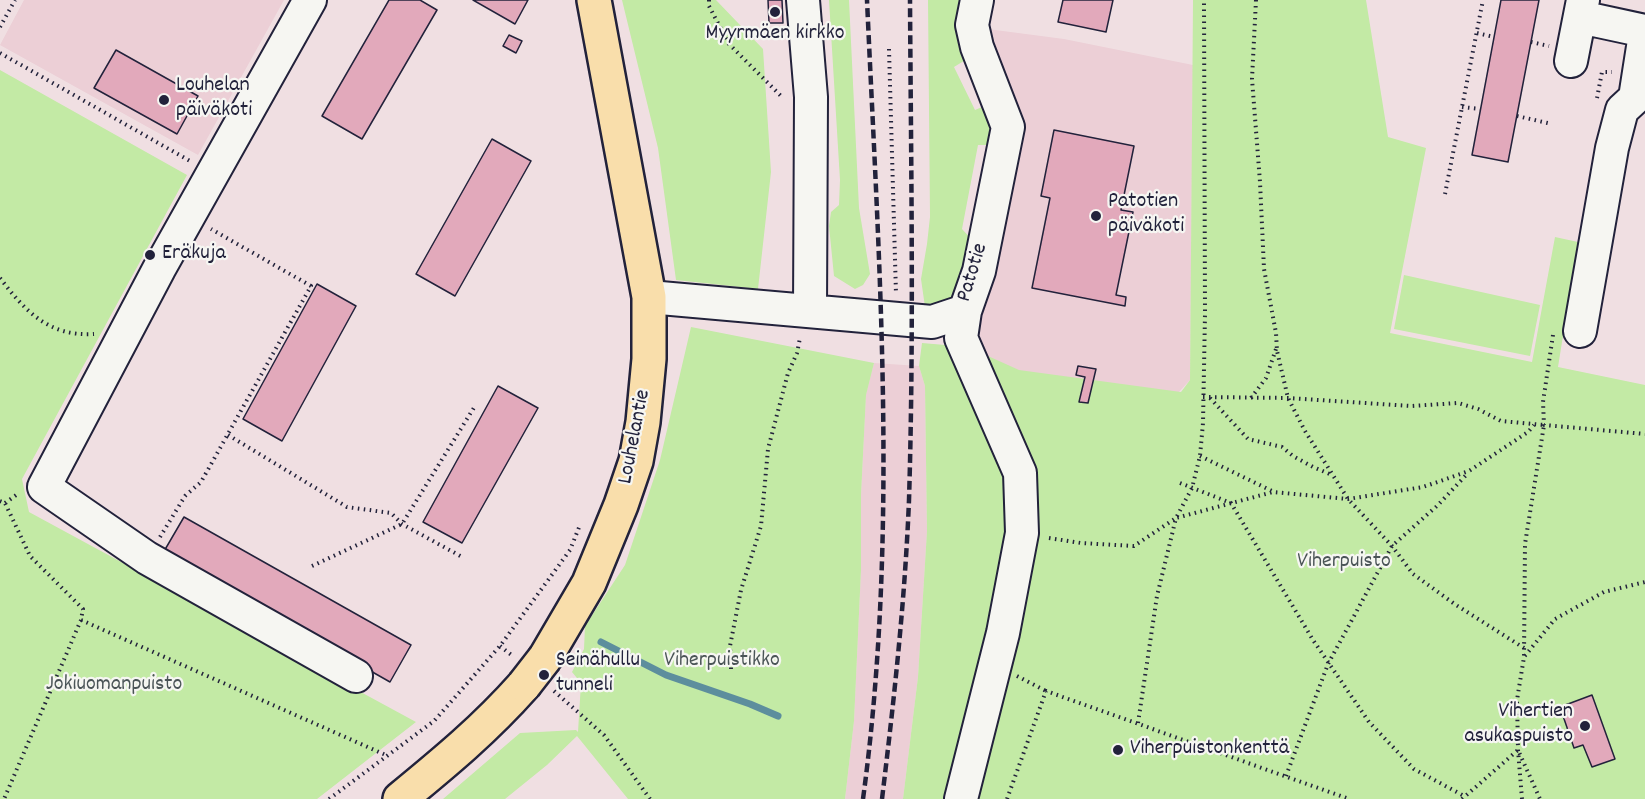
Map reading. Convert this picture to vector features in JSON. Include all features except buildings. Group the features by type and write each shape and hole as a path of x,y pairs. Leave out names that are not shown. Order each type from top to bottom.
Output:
{"main road":[{"name":"Louhelantie","path":"400,799 494,719 533,672 589,583 636,461 643,422 649,359 649,297 594,0"}],"street":[{"path":"310,0 159,269 44,487 147,558 356,676"},
{"path":"803,0 811,111 805,323"},
{"name":"Patotie","path":"649,297 805,323 896,318 932,322 965,311 979,271 1008,127 977,47 972,25 977,0"},
{"path":"1571,61 1582,9 1645,33 1635,98 1622,110 1612,148 1580,331"},
{"path":"961,799 1003,633 1022,533 1020,473 962,338 965,311"}],"path":[{"path":"0,27 15,0"},
{"path":"707,0 729,44 794,109 811,111"},
{"path":"1138,723 1157,596 1176,518 1192,488 1200,456 1203,398 1204,0"},
{"path":"1256,0 1252,79 1264,268 1276,333 1276,349 1288,398 1305,432 1348,499 1392,546 1413,574 1456,605 1524,648"},
{"path":"1445,194 1483,0"},
{"path":"1477,33 1494,37"},
{"path":"890,49 896,318"},
{"path":"0,53 199,166"},
{"path":"1462,107 1480,110"},
{"path":"1517,116 1552,124"},
{"path":"147,558 185,496 201,482 311,286 205,225"},
{"path":"0,278 21,305 56,330 79,335 97,333"},
{"path":"731,669 730,646 741,590 760,526 768,449 788,373 797,353 805,323"},
{"path":"1250,398 1266,378 1276,349"},
{"path":"1203,398 1288,398 1412,406 1458,403 1478,409 1501,421 1544,425 1525,544 1524,657 1517,700 1522,799"},
{"path":"1209,398 1248,439 1282,447 1313,467 1333,475"},
{"path":"312,566 402,524 475,406"},
{"path":"1286,776 1328,664 1392,546 1437,506 1469,471 1528,432 1534,425"},
{"path":"228,435 347,507 391,513 402,524 464,558"},
{"path":"1200,456 1273,492"},
{"path":"1022,533 1081,543 1134,546 1176,518 1273,492 1348,499 1423,487 1469,471"},
{"path":"1180,483 1231,503 1328,664 1369,722 1414,769 1464,798 1518,750"},
{"path":"0,501 5,503 30,556 83,609 81,620 4,799"},
{"path":"328,799 434,721 500,646 570,550 582,520"},
{"path":"1524,657 1555,619 1604,592 1645,582"},
{"path":"81,620 387,756"},
{"path":"500,646 604,735 650,799"},
{"path":"1007,799 1046,690 1349,799"},
{"path":"1518,750 1540,799"}],"shaded area":[{"name":"Louhelan päiväkoti","path":"24,0 284,0 198,155 0,45"},
{"name":"Patotien päiväkoti","path":"980,28 1064,39 1193,65 1190,380 1177,394 1048,426 968,347 1022,131"},
{"path":"874,363 919,366 925,386 927,531 918,677 903,799 845,799 854,721 866,394"}],"green space":[{"path":"622,0 716,0 763,49 771,172 758,289 676,280 658,148"},
{"path":"829,0 849,0 859,208 870,274 863,285 855,289 834,276 829,226 831,212 839,205 840,180"},
{"path":"928,0 968,0 967,59 954,67 975,110 989,104 995,145 978,145 962,229 974,242 951,308 925,307 921,279 930,217"},
{"name":"Viherpuisto","path":"1193,0 1366,0 1388,137 1426,148 1390,333 1532,362 1555,237 1578,242 1558,367 1645,385 1645,799 903,799 918,677 927,531 925,386 919,366 922,343 968,347 1019,370 1181,392 1190,380"},
{"name":"Jokiuomanpuisto","path":"0,70 187,175 22,479 29,512 416,722 317,799 0,799"},
{"path":"1404,275 1540,305 1530,356 1394,329"},
{"name":"Viherpuistikko","path":"691,327 874,363 866,395 854,721 845,799 628,799 577,736 547,765 505,799 443,799 520,733 576,730 578,732 581,683 572,672 584,649 585,626 625,565 660,460"}],"waterway":[{"path":"601,642 666,675 778,716"}],"railway":[{"path":"863,799 874,699 883,500 880,300 867,0"},
{"path":"882,799 905,575 909,500 912,313 910,0"}],"place":[{"name":"Myyrmäen kirkko","path":"775,12"},
{"name":"Louhelan päiväkoti","path":"164,100"},
{"name":"Patotien päiväkoti","path":"1096,216"},
{"name":"Eräkuja","path":"150,255"},
{"name":"Seinähullu tunneli","path":"544,675"},
{"name":"Vihertien asukaspuisto","path":"1585,726"},
{"name":"Viherpuistonkenttä","path":"1118,750"}]}
